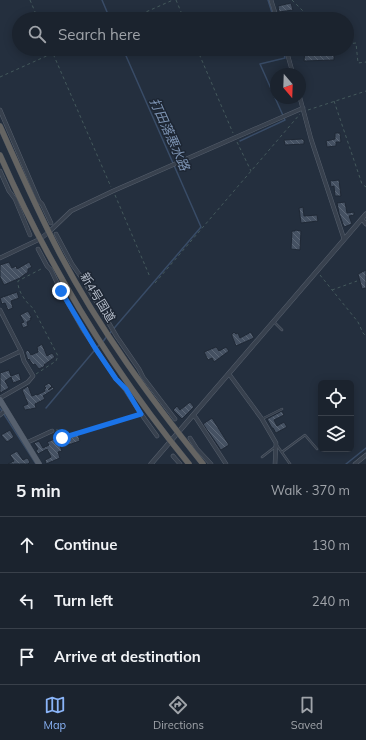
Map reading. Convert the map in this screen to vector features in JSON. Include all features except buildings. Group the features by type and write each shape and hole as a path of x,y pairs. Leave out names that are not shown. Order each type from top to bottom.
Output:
{"highway":[{"name":"新4号国道","path":"0,126 49,232 70,266 98,318 178,433 200,456 203,464"},
{"name":"新4号国道","path":"0,155 20,205 40,239 57,276 132,394 189,464"}],"main road":[{"path":"0,399 39,464"}],"street":[{"path":"271,0 275,12"},
{"path":"288,56 291,68"},
{"path":"302,104 311,140 344,239"},
{"path":"0,110 34,197 52,223"},
{"path":"0,258 40,239 71,210 303,110"},
{"path":"0,171 9,192 20,205 30,235"},
{"path":"151,464 366,214"},
{"path":"362,219 366,224"},
{"path":"56,234 70,266"},
{"path":"38,249 46,266 57,276"},
{"path":"0,310 21,351 24,361 33,376 28,382 0,399"},
{"path":"0,361 21,351"},
{"path":"228,374 262,419 276,445 275,464"},
{"path":"144,383 175,419"},
{"path":"132,394 141,414 157,436"},
{"path":"0,415 6,410"},
{"path":"193,415 226,464"},
{"path":"26,443 52,431"},
{"path":"190,438 200,456 211,464"},
{"path":"355,464 366,455"},
{"path":"173,456 180,464"}],"lane":[{"path":"274,322 282,330"},
{"path":"262,419 282,409"},
{"path":"282,452 305,435 317,449"},
{"path":"262,457 276,445 290,464"}],"path":[{"path":"30,0 35,12"},
{"path":"146,12 173,0"},
{"path":"176,0 181,12"},
{"path":"292,0 304,12"},
{"path":"354,43 356,43 358,62 366,62"},
{"path":"0,77 46,56"},
{"path":"54,56 150,277"},
{"path":"200,56 251,172"},
{"path":"154,283 303,110 366,91"},
{"path":"334,101 362,184 366,187"},
{"path":"33,376 56,361 58,356 33,308 27,304 18,286 18,281 46,266"},
{"path":"317,271 358,322 366,336"},
{"path":"332,290 357,281"},
{"path":"52,431 58,430 62,438 141,414"}],"waterway":[{"name":"打田落悪水路","path":"102,0 107,12"},
{"path":"268,0 272,12"},
{"name":"打田落悪水路","path":"110,333 201,227 126,56"},
{"path":"240,141 285,120 260,64 285,58 285,56"},
{"path":"102,343 107,336"},
{"path":"46,408 99,345"},
{"path":"0,408 36,464"},
{"path":"346,464 366,448"}],"route":[{"path":"61,291 95,348 116,379 126,389 141,414 62,438"}]}
